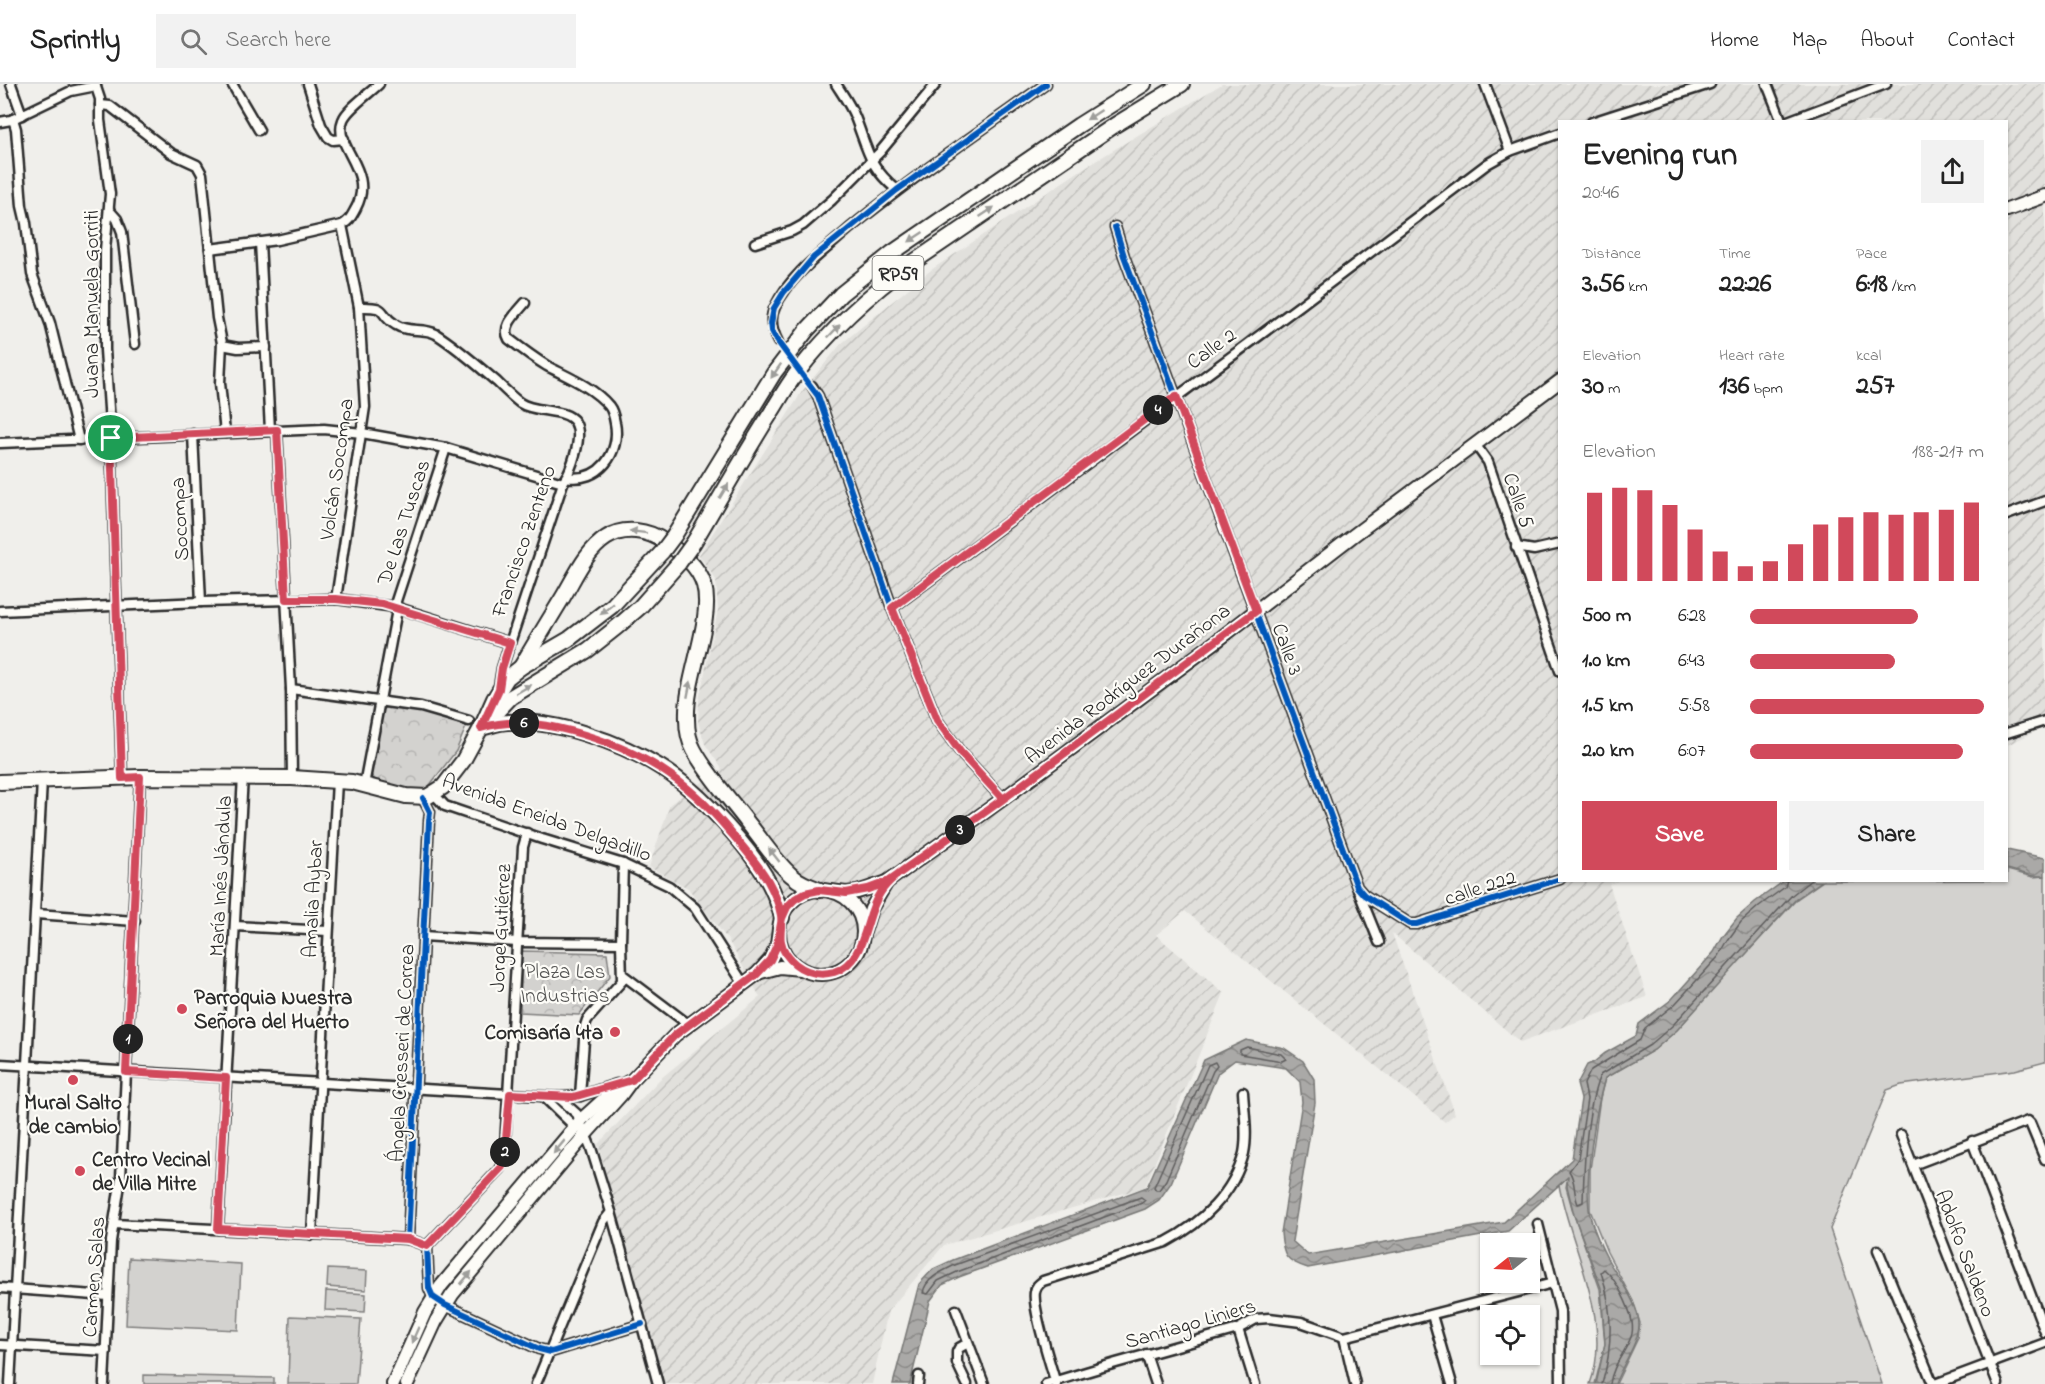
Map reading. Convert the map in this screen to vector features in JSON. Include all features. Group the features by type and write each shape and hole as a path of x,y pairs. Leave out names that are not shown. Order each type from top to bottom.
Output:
{"main road":[{"name":"RP59","path":"521,667 569,639 612,606 662,552 774,373 807,330 841,294 892,253 1069,132 1144,84"},
{"name":"RP59","path":"481,728 511,697 588,650 617,627 640,607 679,564 795,375 860,304 887,280 1115,125 1182,84"},
{"path":"2008,210 2045,196"},
{"name":"Avenida Rodríguez Durañona","path":"887,882 1256,611 1558,382"},
{"path":"428,796 443,787 457,771 472,747 499,689 507,678 521,667 578,572 599,543 616,533 638,531 659,538 677,550 696,568 704,585 706,595 704,618 687,699 688,735 693,748 708,772 783,867 804,885 842,895 852,903 861,919 862,938"},
{"path":"481,728 508,722 559,728 610,744 661,767 709,807 746,850 767,879 776,896 780,941 792,962 802,969"},
{"name":"Avenida Eneida Delgadillo","path":"0,782 243,776 337,781 364,785 406,796 428,796"},
{"path":"393,1384 433,1297 580,1128 621,1095 632,1080 688,1024 757,974 770,960 775,952 780,923 787,907 805,893 825,890 857,892 887,882"},
{"path":"757,974 780,967 824,974 845,966 854,958 859,949 871,909 887,882"},
{"path":"407,1384 436,1321 446,1305 580,1128"}],"street":[{"path":"11,84 22,115"},
{"path":"232,84 259,130"},
{"path":"308,84 324,132 333,140 344,138"},
{"path":"210,249 260,242 347,223 363,192 360,174 344,138 342,125 345,116 379,84"},
{"path":"836,84 854,115 871,161 881,176 897,190"},
{"path":"755,243 803,225 832,200 871,161 936,84"},
{"path":"778,342 772,331 771,323 774,308 784,292 814,257 897,190 1046,84"},
{"path":"1485,84 1510,151"},
{"path":"1598,120 1710,84"},
{"path":"1767,84 1783,120"},
{"path":"1789,120 1886,84"},
{"path":"0,122 13,119 71,91 96,85"},
{"name":"Juana Manuela Gorriti","path":"96,85 110,194 105,250 105,350 111,438 122,778"},
{"path":"100,105 110,106 171,153 200,168 204,179 217,318 222,345 220,383 225,433"},
{"path":"13,119 32,274 50,323 79,440"},
{"name":"Calle 2","path":"892,608 1488,164 1510,151 1558,134"},
{"path":"109,210 117,219 122,232 135,344"},
{"name":"Volcán Socompa","path":"336,599 362,433 365,389 358,307 342,225"},
{"name":"Calle 3","path":"1115,227 1379,942"},
{"path":"260,242 286,599 291,689 292,778"},
{"path":"0,443 324,429 362,433 446,448 565,480 599,471 608,462 617,439 613,412 602,399 579,382 538,360 510,339 507,326 525,303"},
{"name":"Francisco Zenteno","path":"358,307 374,306 382,309 397,326 432,332 451,344 521,404 571,418 578,429 578,441 571,468 510,643 502,668 499,689"},
{"path":"222,345 238,348 266,347"},
{"path":"812,386 818,396 892,608 937,720 961,753 1003,799"},
{"name":"Socompa","path":"194,434 201,602"},
{"name":"Calle 5","path":"1475,444 1488,462 1558,665"},
{"name":"De Las Tuscas","path":"364,785 396,607 446,448"},
{"path":"2008,515 2045,501"},
{"path":"1516,547 1534,550 1558,544"},
{"path":"0,611 116,605 336,599 396,607 510,643"},
{"path":"291,689 437,710 468,721"},
{"path":"2008,733 2045,721"},
{"name":"María Inés Jándula","path":"218,1229 243,776"},
{"name":"Carmen Salas","path":"104,1384 111,1240 121,1178 135,921 140,777"},
{"path":"10,1384 42,780"},
{"name":"Amalia Aybar","path":"312,1235 337,781"},
{"name":"Avenida Eneida Delgadillo","path":"428,796 445,806 623,864 669,886 687,900 715,937 743,983"},
{"name":"Ángela Cresseri de Correa","path":"408,1239 428,796"},
{"name":"Jorge Gutiérrez","path":"427,1246 502,1167 504,1161 510,1094 523,846 527,833"},
{"path":"580,1096 587,1020 618,986 623,975 621,943 623,864"},
{"name":"calle 222","path":"1357,887 1364,895 1410,924 1423,923 1558,880"},
{"path":"36,914 135,921"},
{"path":"235,926 328,932"},
{"path":"423,936 518,942 621,943"},
{"path":"623,975 688,1024"},
{"path":"0,1064 544,1097 580,1096 632,1080"},
{"path":"1056,1383 1035,1306 1034,1292 1037,1286 1043,1281 1166,1242 1182,1234 1213,1208 1234,1179 1244,1152 1243,1092"},
{"path":"544,1097 580,1128"},
{"path":"558,1097 572,1108 591,1148 658,1384"},
{"path":"1913,1165 2028,1121 2042,1142 2045,1159"},
{"name":"Adolfo Saldeno","path":"1901,1135 1998,1384"},
{"path":"1972,1142 2045,1332"},
{"path":"537,1384 603,1222 611,1212"},
{"path":"114,1224 408,1239 427,1246 429,1288 433,1297 539,1349 550,1352 642,1324"},
{"path":"1538,1224 1560,1311 1561,1384"},
{"path":"1878,1250 1934,1384 2045,1343"},
{"path":"1355,1384 1344,1337 1553,1283"},
{"path":"0,1288 108,1296"},
{"path":"956,1310 984,1384"},
{"path":"1432,1315 1452,1384"},
{"name":"Santiago Liniers","path":"1046,1384 1238,1329 1256,1319 1301,1322 1344,1337"},
{"path":"1238,1329 1255,1384"},
{"path":"967,1384 957,1358 960,1348 968,1343"},
{"path":"0,1345 106,1350"},
{"path":"1146,1354 1156,1384"}],"shaded area":[{"path":"1222,84 2045,84 2045,727 2008,745 2008,120 1558,120 1558,882 1615,882 1609,884 1647,997 1520,1042 1392,933 1455,1114 1445,1122 1185,911 1156,935 1224,993 1145,1187 944,1245 888,1311 872,1384 663,1384 598,1144 660,1079 760,997 728,940 688,888 649,867 670,804 722,769 705,744 698,722 699,700 718,610 716,580 699,555 803,390 841,344 931,270 1084,168"}],"green space":[{"path":"389,705 432,713 466,727 456,751 426,790 415,793 379,784 371,775 383,710"},
{"path":"2008,870 2033,877 2045,876 2045,1062 2015,1070 1901,1085 1887,1090 1830,1229 1882,1384 1616,1384 1638,1338 1640,1323 1633,1301 1607,1252 1590,1210 1590,1170 1605,1078 1654,1050 1677,1030 1797,899 1822,882 2008,882"},
{"name":"Plaza Las Industrias","path":"522,951 607,953 610,976 579,1015 520,1012"},
{"path":"1568,1176 1566,1187 1600,1289 1605,1344 1595,1384 1590,1384 1596,1360 1597,1335 1594,1310 1559,1185"},
{"path":"129,1258 241,1264 238,1330 126,1325"},
{"path":"328,1269 367,1271 366,1290 327,1287"},
{"path":"326,1291 366,1294 365,1312 325,1310"},
{"path":"290,1316 361,1319 356,1384 288,1384"},
{"path":"144,1375 274,1378 274,1384 144,1384"}],"water":[{"path":"2008,850 2045,858 2045,876 2033,876 2008,869"},
{"path":"1783,882 1821,882 1796,899 1677,1030 1654,1050 1605,1078 1592,1144 1588,1179 1589,1209 1593,1226 1610,1264 1635,1307 1639,1325 1633,1347 1615,1384 1596,1384 1605,1344 1601,1288 1574,1215 1567,1186 1568,1177 1508,1231 1480,1233 1480,1236 1308,1268 1290,1260 1284,1252 1281,1233 1302,1102 1300,1082 1286,1068 1235,1060 1218,1073 1171,1183 1159,1200 1145,1209 942,1285 930,1301 910,1384 893,1384 919,1284 933,1269 1147,1187 1204,1060 1246,1040 1284,1048 1303,1061 1314,1079 1315,1103 1292,1241 1308,1255 1504,1222 1572,1159 1581,1099 1577,1084 1587,1065 1636,1036 1639,1024 1671,1000 1714,952 1737,918"}],"tunnel":[{"path":"778,342 812,386"}],"cycle path":[{"path":"1003,799 961,753 937,720 892,608 818,396 778,342 772,331 771,323 774,308 784,292 814,257 897,190 1046,84"},
{"path":"1115,227 1357,887 1364,895 1410,924 1417,924 1558,880"},
{"path":"423,798 430,812 408,1239 427,1246 429,1288 433,1297 445,1305 539,1349 551,1352 642,1324"}],"place":[{"name":"Parroquia Nuestra Señora del Huerto","path":"182,1009"},
{"name":"Comisaría 4ta","path":"615,1032"},
{"name":"Mural Salto de cambio","path":"73,1080"},
{"name":"Centro Vecinal de Villa Mitre","path":"80,1171"}],"route":[{"path":"111,438 122,778 140,777 135,921 126,1072 226,1078 218,1229 408,1239 427,1246 502,1167 510,1094 573,1097 632,1080 675,1035 757,974 770,960 775,952 779,929 782,918 787,907 795,899 805,893 819,890 857,892 887,882 1003,799 1256,611 1176,396 892,608 937,720 961,753 1003,799 945,841 887,882 871,909 854,958 835,971 824,974 813,973 792,962 785,952 780,941 779,929 782,918 776,896 746,850 709,807 661,767 601,740 559,728 508,722 481,728 499,689 502,668 510,643 382,604 336,599 286,599 277,430 111,438"}]}
